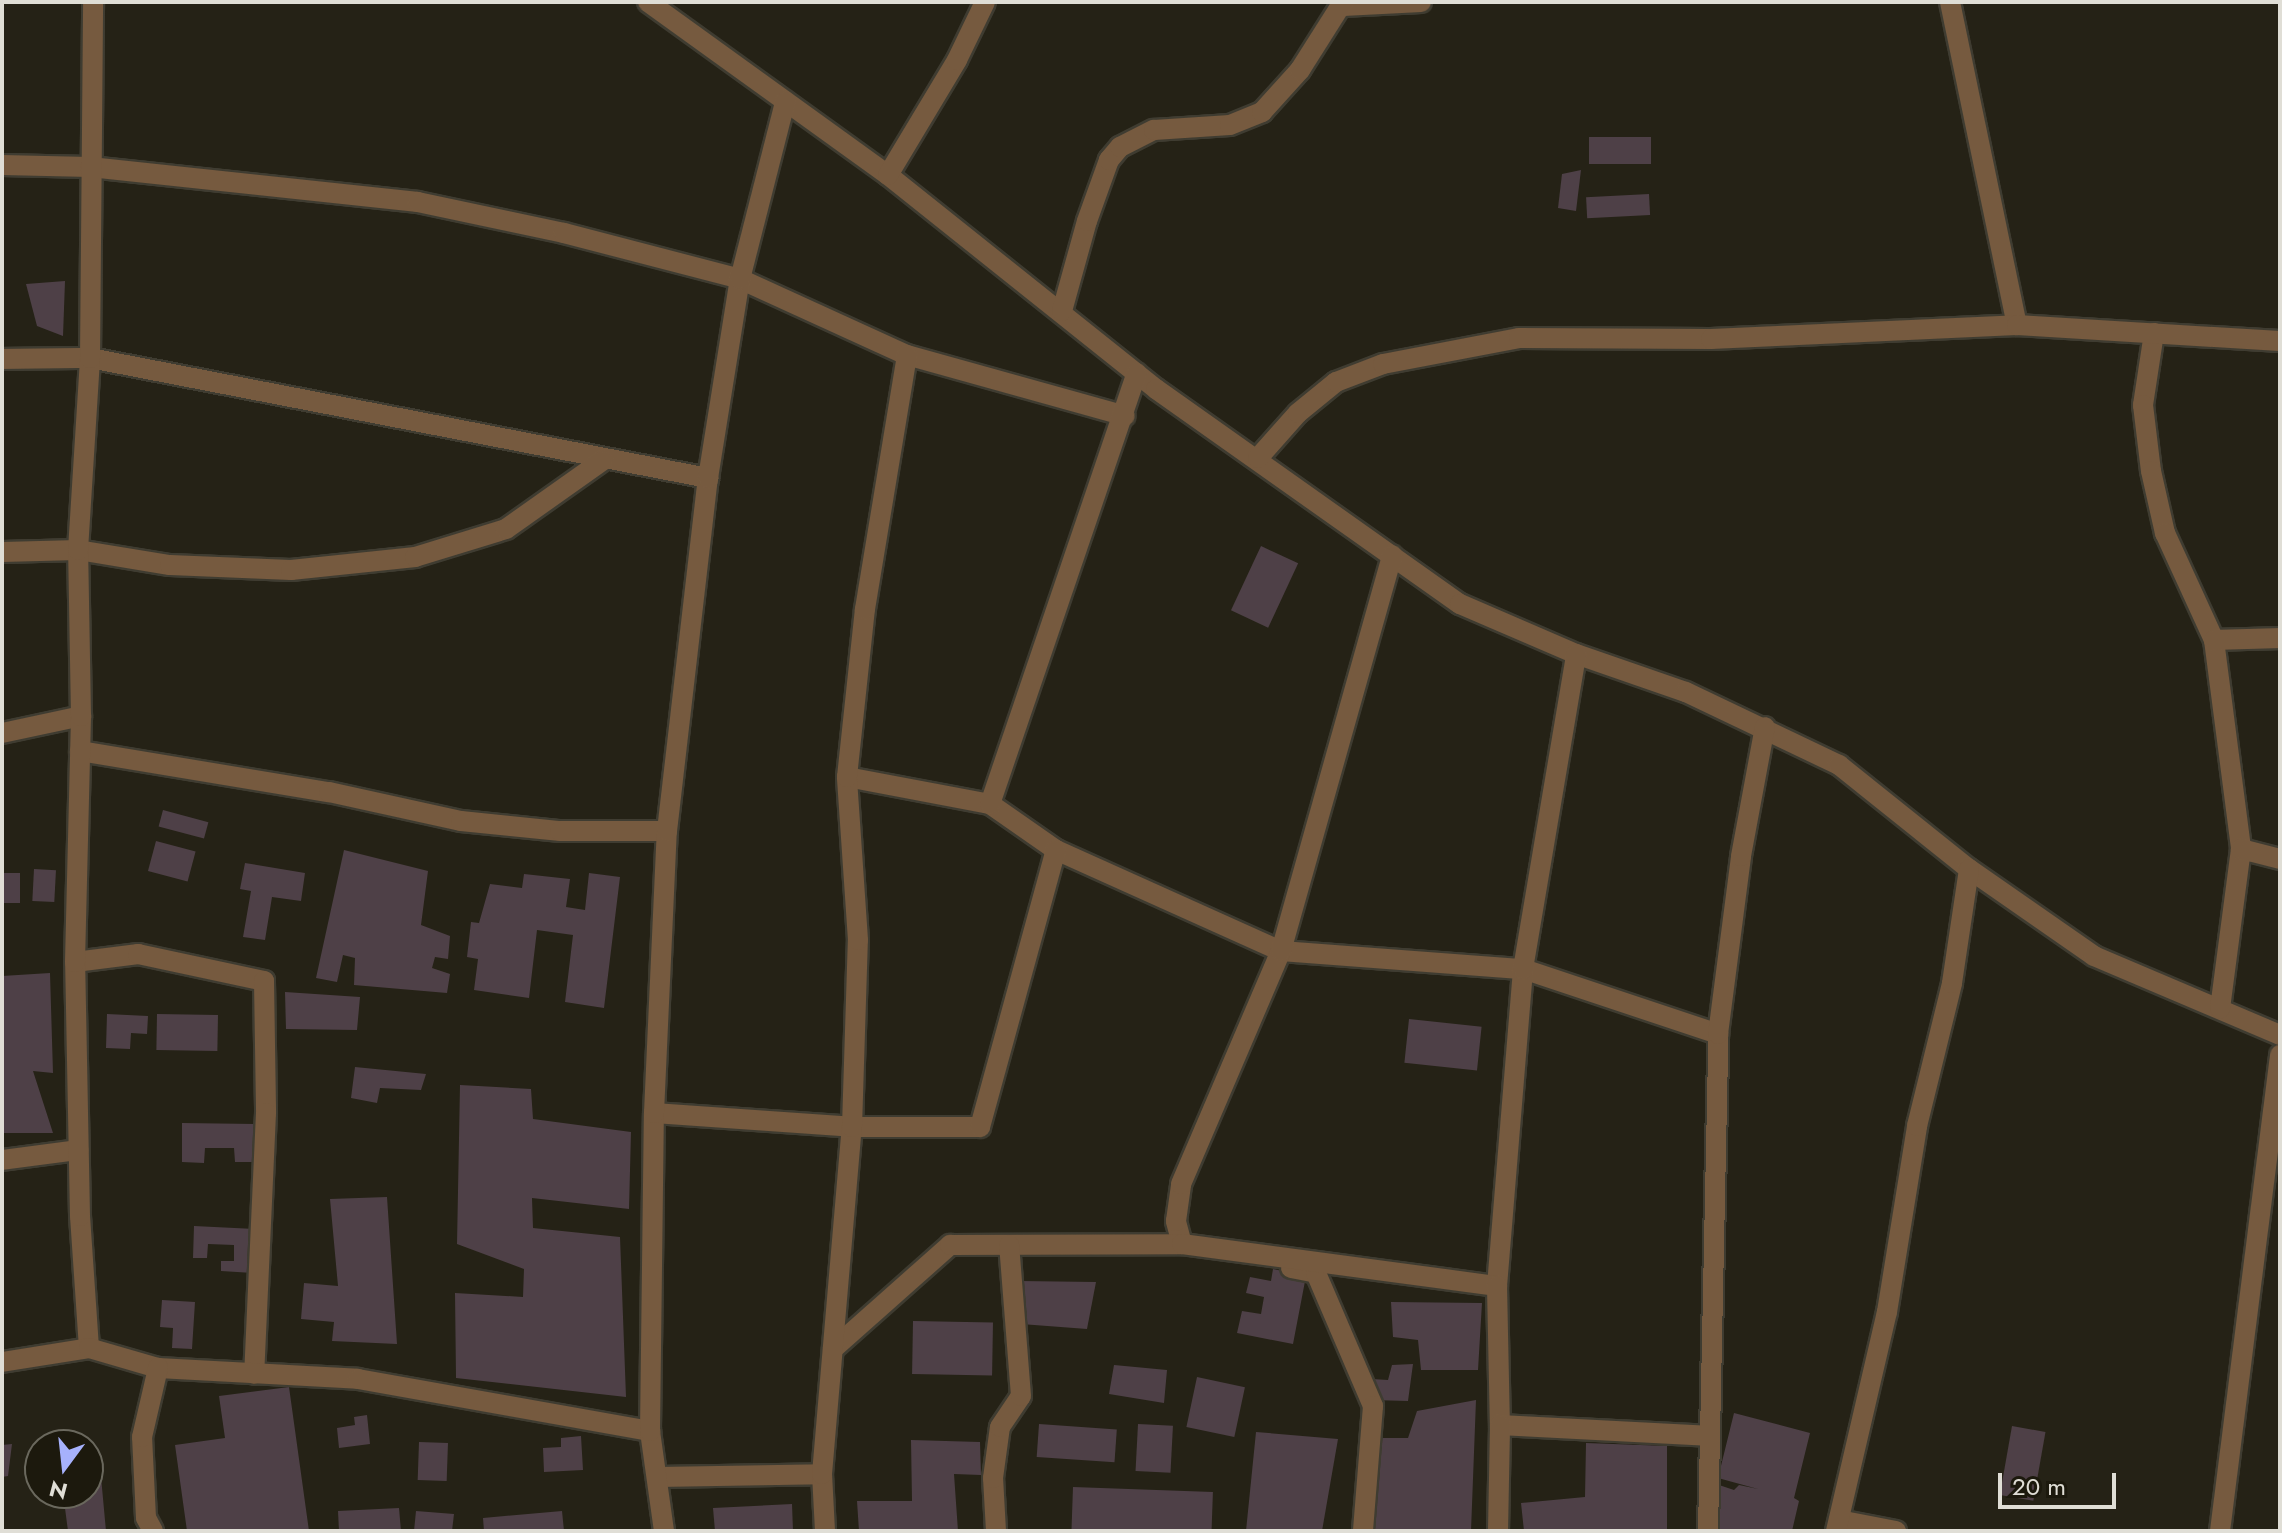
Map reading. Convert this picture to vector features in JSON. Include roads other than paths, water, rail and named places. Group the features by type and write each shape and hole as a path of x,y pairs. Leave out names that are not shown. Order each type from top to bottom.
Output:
{"street":[{"path":"89,1348 78,1150 75,962 81,716 78,550 90,358 93,2"},
{"path":"648,2 888,175 1137,373 1460,604 1576,654 1686,692 1765,727 1839,765 1969,869 2094,956 2280,1035"},
{"path":"888,175 957,60 985,2"},
{"path":"1062,311 1109,160 1120,147 1154,130 1230,125 1262,112 1300,70 1343,4 1421,2"},
{"path":"1950,2 2017,325"},
{"path":"664,1531 650,1431 654,1113 667,831 708,478 740,279 785,102"},
{"path":"2,165 90,167 418,202 740,279 907,355 1125,416"},
{"path":"1258,458 1298,413 1336,382 1383,364 1519,338 1711,339 2017,325 2280,341"},
{"path":"2154,333 2143,405 2151,471 2165,533 2214,640 2241,849 2220,1009"},
{"path":"825,1531 822,1474 852,1127 858,940 847,777 865,609 907,355"},
{"path":"2,359 90,358 602,461 708,478"},
{"path":"990,804 1125,416 1137,373"},
{"path":"2,552 78,550 170,565 250,569 415,557 506,529 602,461"},
{"path":"1182,1244 1176,1221 1181,1184 1281,951 1392,555"},
{"path":"2214,640 2280,638"},
{"path":"1498,1531 1500,1425 1497,1286 1523,969 1576,654"},
{"path":"2,733 81,716"},
{"path":"1708,1531 1707,1436 1718,1034 1741,856 1765,727"},
{"path":"80,751 329,792 461,821 560,831 667,831"},
{"path":"847,777 990,804 1056,850 1281,951 1523,969 1718,1034"},
{"path":"2241,849 2280,859"},
{"path":"654,1113 852,1127 980,1127 1056,850"},
{"path":"1896,1531 1838,1526 1887,1312 1917,1126 1952,983 1969,869"},
{"path":"75,962 138,954 264,981 266,1113 254,1374"},
{"path":"2220,1531 2280,1055"},
{"path":"2,1160 78,1150"},
{"path":"1182,1244 1316,1273 1373,1406 1363,1531"},
{"path":"833,1349 950,1245 1182,1244 1497,1286"},
{"path":"996,1531 993,1478 1000,1427 1021,1396 1009,1245"},
{"path":"2,1362 89,1348 158,1368 358,1379 650,1431"},
{"path":"148,1530 142,1479 142,1437 158,1368"},
{"path":"1500,1425 1707,1436"},
{"path":"658,1477 822,1474"}]}
